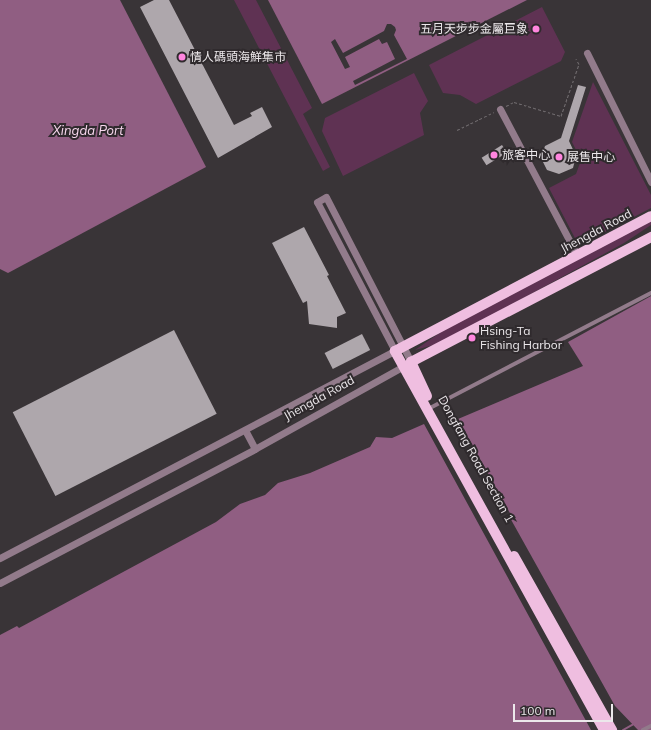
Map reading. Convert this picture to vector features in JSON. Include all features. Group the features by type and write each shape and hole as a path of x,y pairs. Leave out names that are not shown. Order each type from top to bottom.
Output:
{"main road":[{"name":"Jhengda Road","path":"399,348 651,216"},
{"name":"Jhengda Road","path":"408,364 651,237"},
{"name":"Dongfang Road Section 1","path":"399,348 612,730"},
{"name":"Dongfang Road Section 1","path":"408,364 464,478 604,730"}],"street":[{"path":"587,53 651,182"},
{"path":"500,109 577,255"},
{"name":"Dongfang Road Section 1","path":"326,197 399,348 316,202 326,197"},
{"name":"Jhengda Road","path":"0,558 399,348"},
{"name":"Jhengda Road","path":"0,583 255,449 408,364"},
{"path":"245,430 255,449"}],"lane":[{"path":"432,407 651,293"},
{"path":"643,730 651,726"}],"path":[{"path":"561,116 579,64 576,59"}],"shaded area":[{"path":"234,0 256,0 312,108 303,114 330,167 323,171"},
{"path":"542,7 565,52 561,61 476,104 460,95 443,93 429,65"},
{"path":"414,73 428,101 420,113 424,135 343,176 322,131 325,118"},
{"path":"593,82 651,195 651,208 582,244 578,244 549,188 576,174 581,160 572,142"},
{"path":"651,221 651,225 624,243 452,337 434,345 415,350 451,325"}],"water":[{"name":"Xingda Port","path":"0,0 120,0 206,167 8,273 0,269"},
{"path":"268,0 527,0 322,104"},
{"path":"651,296 651,730 638,730 615,706 509,516 511,515 458,419 583,366 568,342"},
{"path":"424,424 591,730 0,730 0,635 17,626 19,628 216,522 240,504 265,495 278,483 310,473 370,447 376,437 392,438"}],"pier":[{"path":"387,24 391,24 395,27 396,30 394,35 407,59 355,85 353,81 395,59 387,42 382,44 379,39 345,57 350,67 345,69 331,42 335,39 343,53 384,31"}],"building":[{"name":"情人碼頭海鮮集市","path":"154,0 169,0 234,125 252,116 250,113 262,107 272,127 218,158 140,7"},
{"name":"展售中心","path":"578,85 586,87 569,141 576,156 573,168 559,174 547,170 541,158 545,146 561,138"},
{"name":"旅客中心","path":"502,145 507,153 486,165 482,158"},
{"path":"304,227 329,275 327,276 346,313 337,317 337,328 309,324 307,301 303,303 272,243"},
{"path":"174,330 217,414 55,496 13,412"},
{"path":"362,334 370,350 333,369 325,353"}],"waterway":[{"path":"623,730 634,724"}],"place":[{"name":"五月天步步金屬巨象","path":"536,29"},
{"name":"情人碼頭海鮮集市","path":"182,57"},
{"name":"旅客中心","path":"494,155"},
{"name":"展售中心","path":"559,157"},
{"name":"Hsing-Ta Fishing Harbor","path":"472,338"}]}
